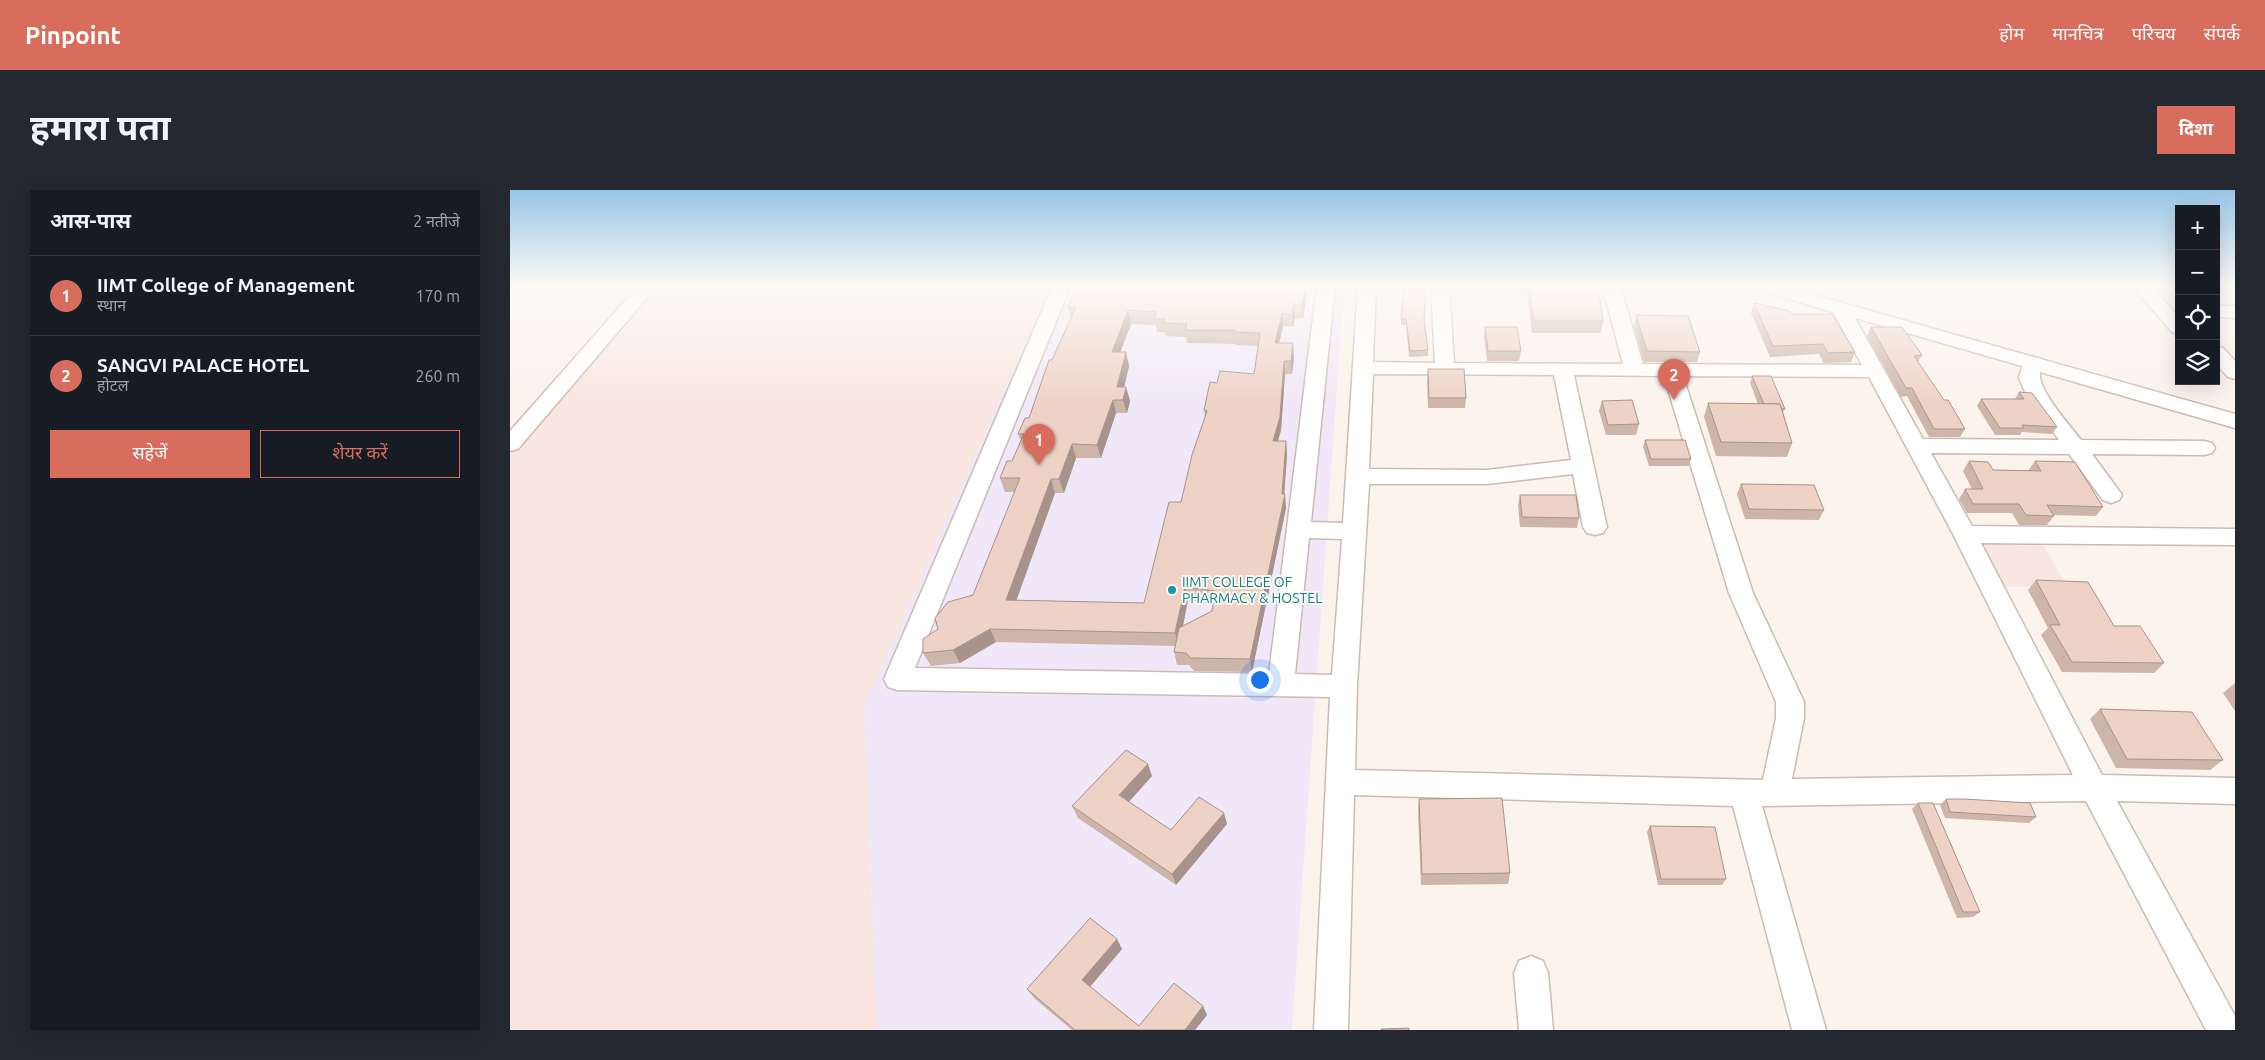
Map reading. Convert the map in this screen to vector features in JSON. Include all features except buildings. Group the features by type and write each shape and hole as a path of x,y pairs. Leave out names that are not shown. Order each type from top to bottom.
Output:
{"street":[{"path":"510,418 593,324"},
{"path":"510,444 615,324"},
{"path":"1045,324 896,679 1344,686"},
{"path":"1282,685 1322,324"},
{"path":"1331,1030 1344,686 1366,324"},
{"path":"1442,324 1445,368"},
{"path":"1622,324 1635,370"},
{"path":"1849,324 1965,534 2094,788 2224,1030"},
{"path":"1900,324 2235,422"},
{"path":"2220,356 2235,373"},
{"path":"2032,362 2029,378 2036,394 2110,495"},
{"path":"1364,368 1875,371"},
{"path":"1563,370 1595,527"},
{"path":"1672,371 1741,593 1790,702 1790,718 1775,792"},
{"path":"2220,373 2235,389"},
{"path":"1916,446 2204,448"},
{"path":"1358,476 1487,477 1582,466"},
{"path":"1299,530 1354,531"},
{"path":"1965,534 2235,537"},
{"path":"1340,782 1744,793 2094,788 2235,791"},
{"path":"1744,793 1809,1030"},
{"path":"1531,974 1536,1030"}],"shaded area":[{"path":"614,324 1043,324 864,708 877,1030 510,1030 510,446"},
{"path":"1032,324 1341,324 1292,1030 877,1030 864,708"},
{"path":"2041,542 2068,587 2003,587 1978,543"}],"place":[{"name":"SANGVI PALACE HOTEL","path":"1674,400"},
{"name":"IIMT College of Management","path":"1039,465"},
{"name":"IIMT COLLEGE OF PHARMACY & HOSTEL","path":"1172,590"}]}
